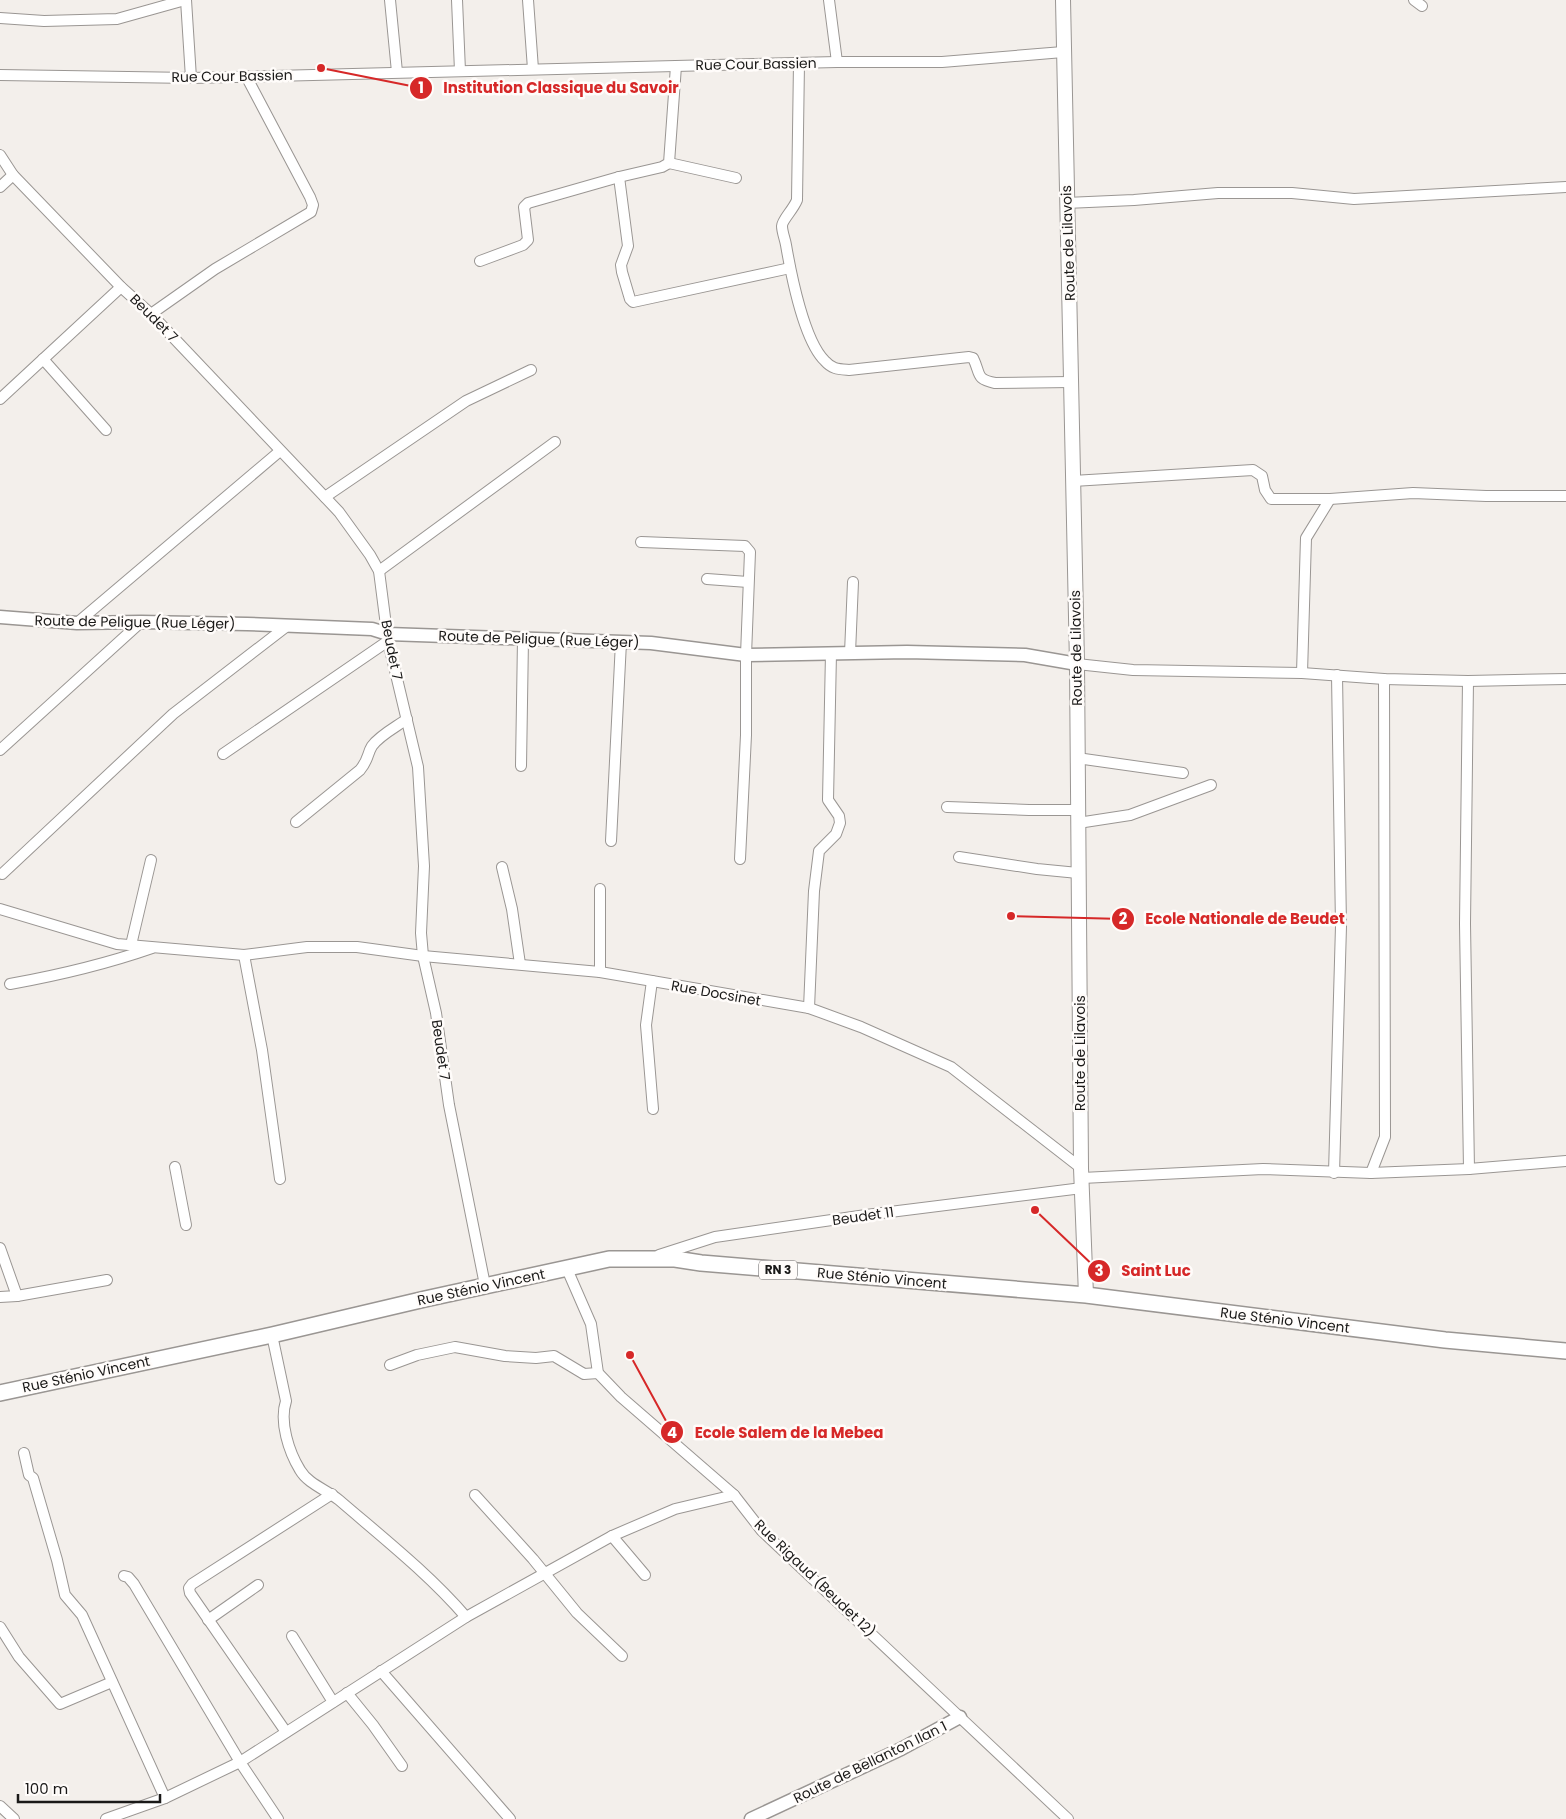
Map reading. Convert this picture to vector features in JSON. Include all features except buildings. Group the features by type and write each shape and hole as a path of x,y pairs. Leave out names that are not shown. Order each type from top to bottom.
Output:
{"main road":[{"name":"Route de Lilavois","path":"1063,0 1077,664 1081,1178 1086,1295"},
{"name":"Rue Sténio Vincent","path":"0,1393 272,1335 609,1259 675,1259 711,1264 1086,1295 1435,1339 1566,1351"}],"street":[{"path":"0,18 44,21 116,19 186,0 191,78"},
{"path":"390,0 397,72"},
{"path":"457,0 460,71"},
{"path":"528,0 533,69"},
{"path":"829,0 837,62"},
{"name":"Rue Cour Bassien","path":"0,75 191,78 837,62 942,62 1063,52"},
{"path":"799,63 797,200 794,209 783,220 782,227 790,268 806,323 815,348 824,361 834,369 858,369 969,357 973,358 978,375 986,381 995,383 1071,382"},
{"path":"669,163 676,66"},
{"path":"151,314 215,269 310,212 313,205 246,76"},
{"name":"Beudet 7","path":"0,155 13,175 121,287 151,314 339,512 370,555 379,571 388,638 418,767 424,866 421,933 423,956 436,1013 449,1105 485,1286"},
{"path":"480,261 523,245 528,240 524,207 528,203 662,167 669,163 736,178"},
{"path":"0,187 13,175"},
{"path":"619,177 628,246 621,266 630,299 633,302 790,268"},
{"path":"1066,203 1218,193 1292,193 1354,199 1566,187"},
{"path":"0,399 121,287"},
{"path":"44,359 106,430"},
{"path":"325,497 466,401 531,370"},
{"path":"379,571 556,442"},
{"path":"77,623 280,451"},
{"path":"1073,481 1252,470 1262,476 1265,490 1271,499 1330,499 1413,493 1486,496 1566,496"},
{"path":"1302,673 1306,538 1330,499"},
{"path":"641,542 745,546 750,552 746,655 746,735 740,859"},
{"path":"707,579 748,582"},
{"path":"850,653 853,582"},
{"name":"Route de Peligue (Rue Léger)","path":"0,617 77,623 141,622 372,630 388,638 523,639 651,643 746,655 907,652 1025,655 1077,664"},
{"path":"0,750 141,622"},
{"path":"2,874 173,714 287,626"},
{"path":"223,754 388,638"},
{"path":"521,766 523,639"},
{"path":"611,841 621,642"},
{"path":"809,1008 814,891 819,851 836,834 840,823 839,816 828,800 831,653"},
{"path":"1077,664 1133,670 1302,673 1384,679 1468,682 1566,679"},
{"path":"1334,1173 1341,926 1337,675"},
{"path":"1372,1173 1385,1137 1384,679"},
{"path":"1468,682 1465,924 1469,1169"},
{"path":"296,822 360,770 368,759 370,748 375,742 407,719"},
{"path":"1078,758 1183,773"},
{"path":"947,807 1029,810 1078,816 1130,816 1211,785"},
{"path":"959,857 1078,873"},
{"path":"131,944 151,860"},
{"path":"502,867 512,909 520,964"},
{"path":"600,889 600,972"},
{"name":"Rue Docsinet","path":"0,909 117,944 244,955 307,946 357,947 423,956 600,972 631,979 809,1008 862,1027 951,1067 1081,1178"},
{"path":"10,984 76,972 114,962 157,946"},
{"path":"244,955 262,1050 280,1179"},
{"path":"652,981 646,1025 653,1109"},
{"name":"Beudet 11","path":"648,1259 714,1237 866,1215 1081,1178 1263,1169 1372,1173 1469,1169 1566,1161"},
{"path":"175,1167 186,1225"},
{"path":"0,1248 17,1296"},
{"path":"390,1365 417,1354 456,1348 505,1356 536,1358 554,1356 584,1374 598,1373 591,1324 567,1269"},
{"path":"0,1297 17,1296 107,1280"},
{"path":"272,1335 286,1401 283,1410 284,1432 300,1470 306,1477 332,1494 392,1545 452,1601 466,1617"},
{"name":"Rue Rigaud (Beudet 12)","path":"598,1373 621,1397 734,1495 762,1531 1068,1819"},
{"path":"24,1454 29,1475 33,1478 58,1560 65,1595 82,1614 165,1798"},
{"path":"286,1732 208,1620 190,1593 189,1588 192,1584 332,1494"},
{"path":"475,1495 577,1613 622,1656"},
{"path":"106,1819 165,1798 240,1762 466,1617 612,1536 675,1509 734,1495"},
{"path":"612,1536 645,1575"},
{"path":"124,1576 128,1576 134,1584 240,1762 278,1819"},
{"path":"208,1620 258,1585"},
{"path":"0,1626 19,1657 60,1704 112,1682"},
{"path":"292,1636 332,1702"},
{"path":"381,1671 510,1819"},
{"path":"346,1693 373,1725 402,1766"},
{"name":"Route de Bellanton Ilan 1","path":"752,1819 901,1749 960,1717"},
{"path":"0,1806 14,1819"}],"place":[{"name":"Institution Classique du Savoir","path":"321,68"},
{"name":"Ecole Nationale de Beudet","path":"1011,916"},
{"name":"Saint Luc","path":"1035,1210"},
{"name":"Ecole Salem de la Mebea","path":"630,1355"}]}
